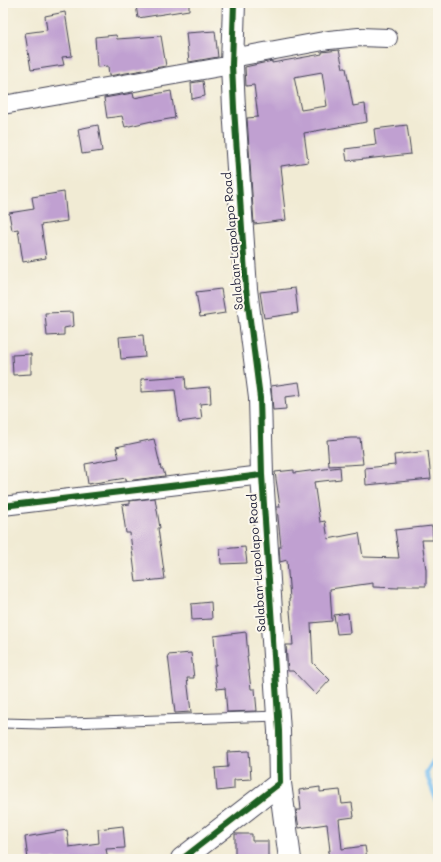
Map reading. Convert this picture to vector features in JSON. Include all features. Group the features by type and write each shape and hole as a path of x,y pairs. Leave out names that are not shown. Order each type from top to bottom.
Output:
{"street":[{"name":"Salaban-Lapolapo Road","path":"234,3 232,61 246,289 260,398 262,475 278,716 280,783 290,859"},
{"path":"3,105 232,61 329,40 359,37 388,38"},
{"path":"3,506 262,475"},
{"path":"182,859 280,783"}],"lane":[{"path":"3,723 41,724 278,716"}],"building":[{"path":"147,3 189,3 189,10 138,18 136,5"},
{"path":"65,12 72,56 62,57 64,65 31,70 25,33 47,30 45,16"},
{"path":"215,31 218,57 189,62 186,33"},
{"path":"116,35 117,39 161,36 166,66 109,76 108,66 97,67 95,37"},
{"path":"339,50 343,68 346,68 353,106 365,104 367,122 304,133 308,162 281,166 286,220 254,224 247,118 258,117 254,85 246,86 245,67 272,61 272,63 322,54 322,52","holes":["322,72 327,106 301,110 294,77"]},
{"path":"203,81 205,96 192,99 191,83"},
{"path":"171,91 175,118 125,127 122,116 107,118 104,98 133,93 134,98"},
{"path":"98,125 102,151 82,154 78,129"},
{"path":"407,125 411,154 347,161 345,149 376,145 374,129"},
{"path":"64,192 67,221 41,225 46,258 23,262 18,229 12,230 9,213 34,209 32,197"},
{"path":"295,288 298,313 264,318 260,292"},
{"path":"221,289 225,313 200,317 196,292"},
{"path":"73,312 74,326 64,328 64,335 47,336 45,313"},
{"path":"143,335 145,357 121,359 119,337"},
{"path":"31,354 31,374 13,375 12,355"},
{"path":"185,376 186,389 210,387 211,403 200,404 202,419 179,422 175,390 141,392 141,379"},
{"path":"299,382 301,395 285,397 286,409 273,410 271,386"},
{"path":"360,438 363,464 329,466 327,440"},
{"path":"154,439 161,469 163,469 165,476 126,481 126,478 88,484 85,464 119,458 116,447"},
{"path":"428,451 431,479 366,485 365,468 395,465 394,455"},
{"path":"340,467 341,479 314,482 320,522 325,521 328,539 359,533 363,557 399,558 395,530 432,526 433,540 422,540 426,570 426,586 399,586 399,588 373,587 373,583 330,589 332,621 311,623 313,663 330,680 316,695 293,671 288,671 286,645 293,645 290,599 287,560 280,562 279,547 281,547 277,507 280,507 275,472 294,470 294,473"},
{"path":"155,498 160,528 158,528 165,579 136,582 130,533 126,533 122,505 130,504 130,501"},
{"path":"245,547 247,563 221,564 220,549"},
{"path":"211,602 212,619 192,620 191,604"},
{"path":"348,613 350,633 337,634 334,615"},
{"path":"246,632 251,689 255,689 257,711 227,712 225,688 217,689 214,665 216,665 214,636"},
{"path":"191,653 194,678 187,678 191,712 175,713 168,655"},
{"path":"249,751 251,779 234,780 234,789 217,791 215,768 228,767 227,752"},
{"path":"320,787 320,792 340,790 342,804 352,803 354,817 339,819 342,849 365,846 367,859 329,859 328,851 330,851 327,824 299,828 296,810 301,810 299,790"},
{"path":"123,826 125,848 106,849 108,859 28,859 25,837 67,830 69,847 99,843 98,829"},
{"path":"235,834 252,834 252,841 268,841 268,859 235,859"}],"waterway":[{"path":"438,754 426,773 438,804"}],"cycle path":[{"path":"182,859 280,783 279,731 262,475 260,398 246,289 234,108 232,65 234,3"},
{"path":"3,506 262,475"}]}
